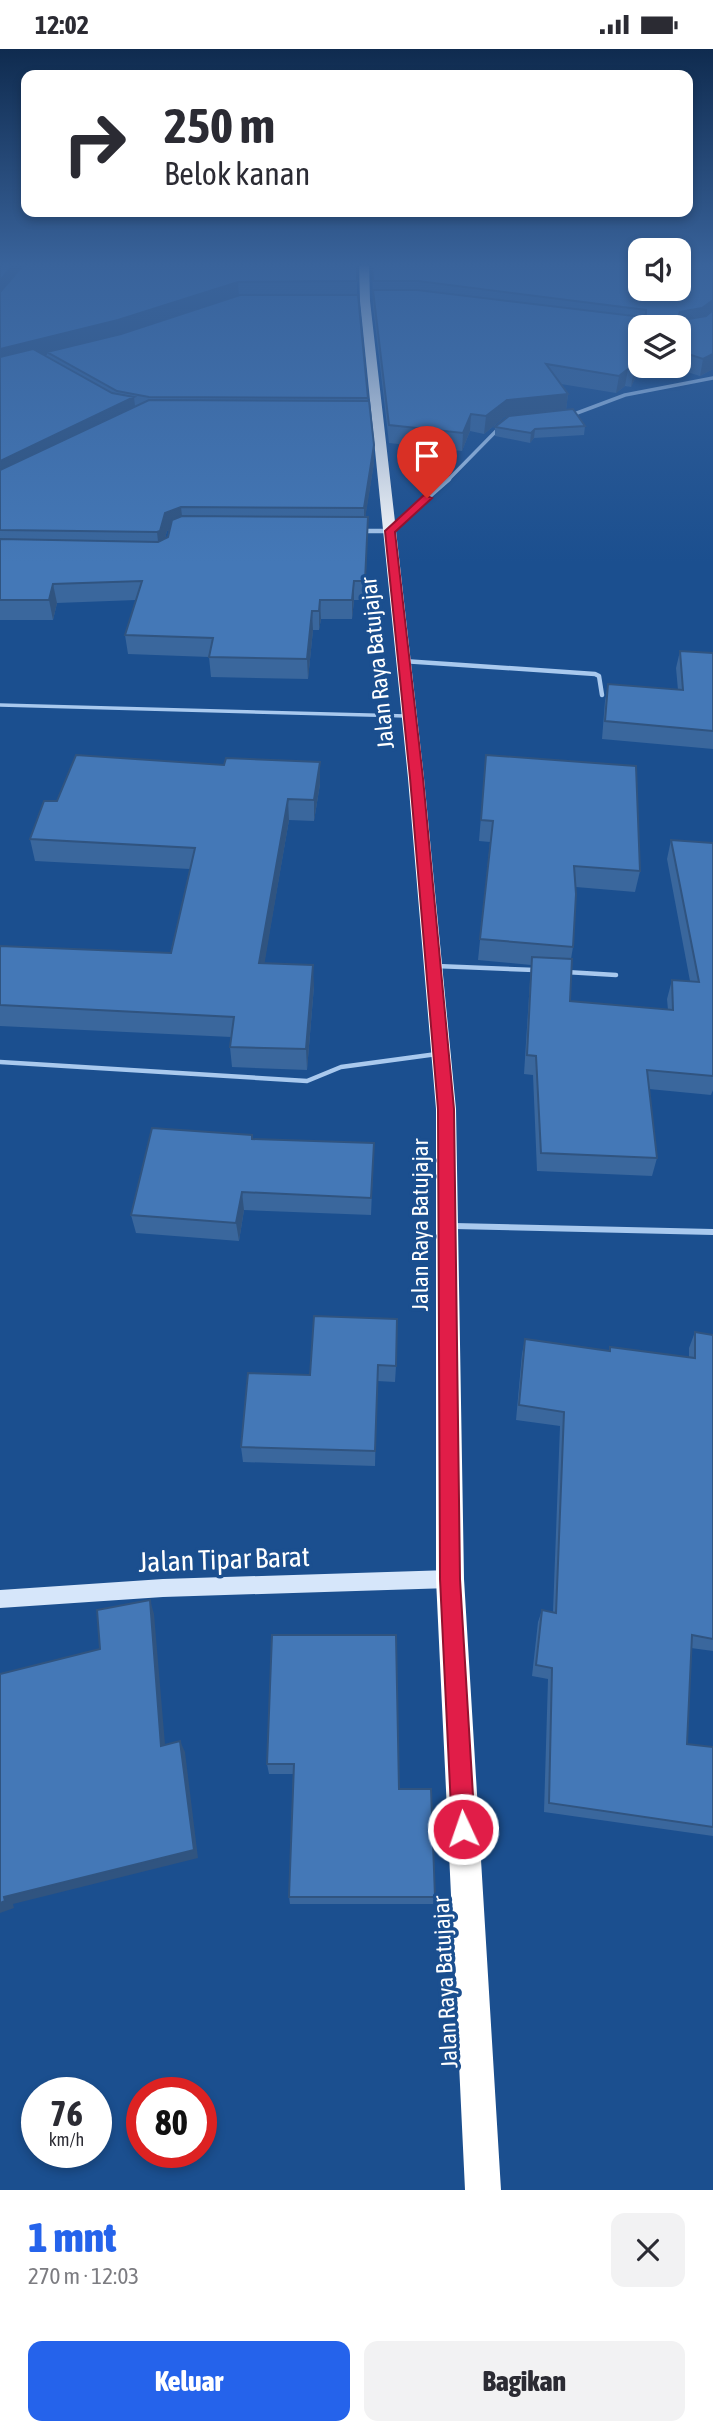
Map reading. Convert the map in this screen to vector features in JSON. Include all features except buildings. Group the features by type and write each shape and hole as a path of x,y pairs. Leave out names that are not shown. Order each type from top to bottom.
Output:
{"highway":[{"name":"Jalan Raya Batujajar","path":"370,363 373,414 390,531 410,716 446,1109 450,1579 483,2190"}],"street":[{"path":"563,417 625,395 713,378"},
{"path":"350,531 390,531 461,468 495,429 509,420"},
{"path":"403,661 595,674 599,676 602,695"},
{"name":"Jalan Tipar Barat","path":"0,1599 163,1588 450,1579"}],"lane":[{"path":"0,705 410,716"},
{"path":"433,966 539,971"},
{"path":"565,972 616,975"},
{"path":"0,1062 307,1081 341,1067 440,1054"},
{"path":"446,1226 713,1232"}],"route":[{"path":"427,498 390,531 446,1109 450,1579 463,1829"}]}
